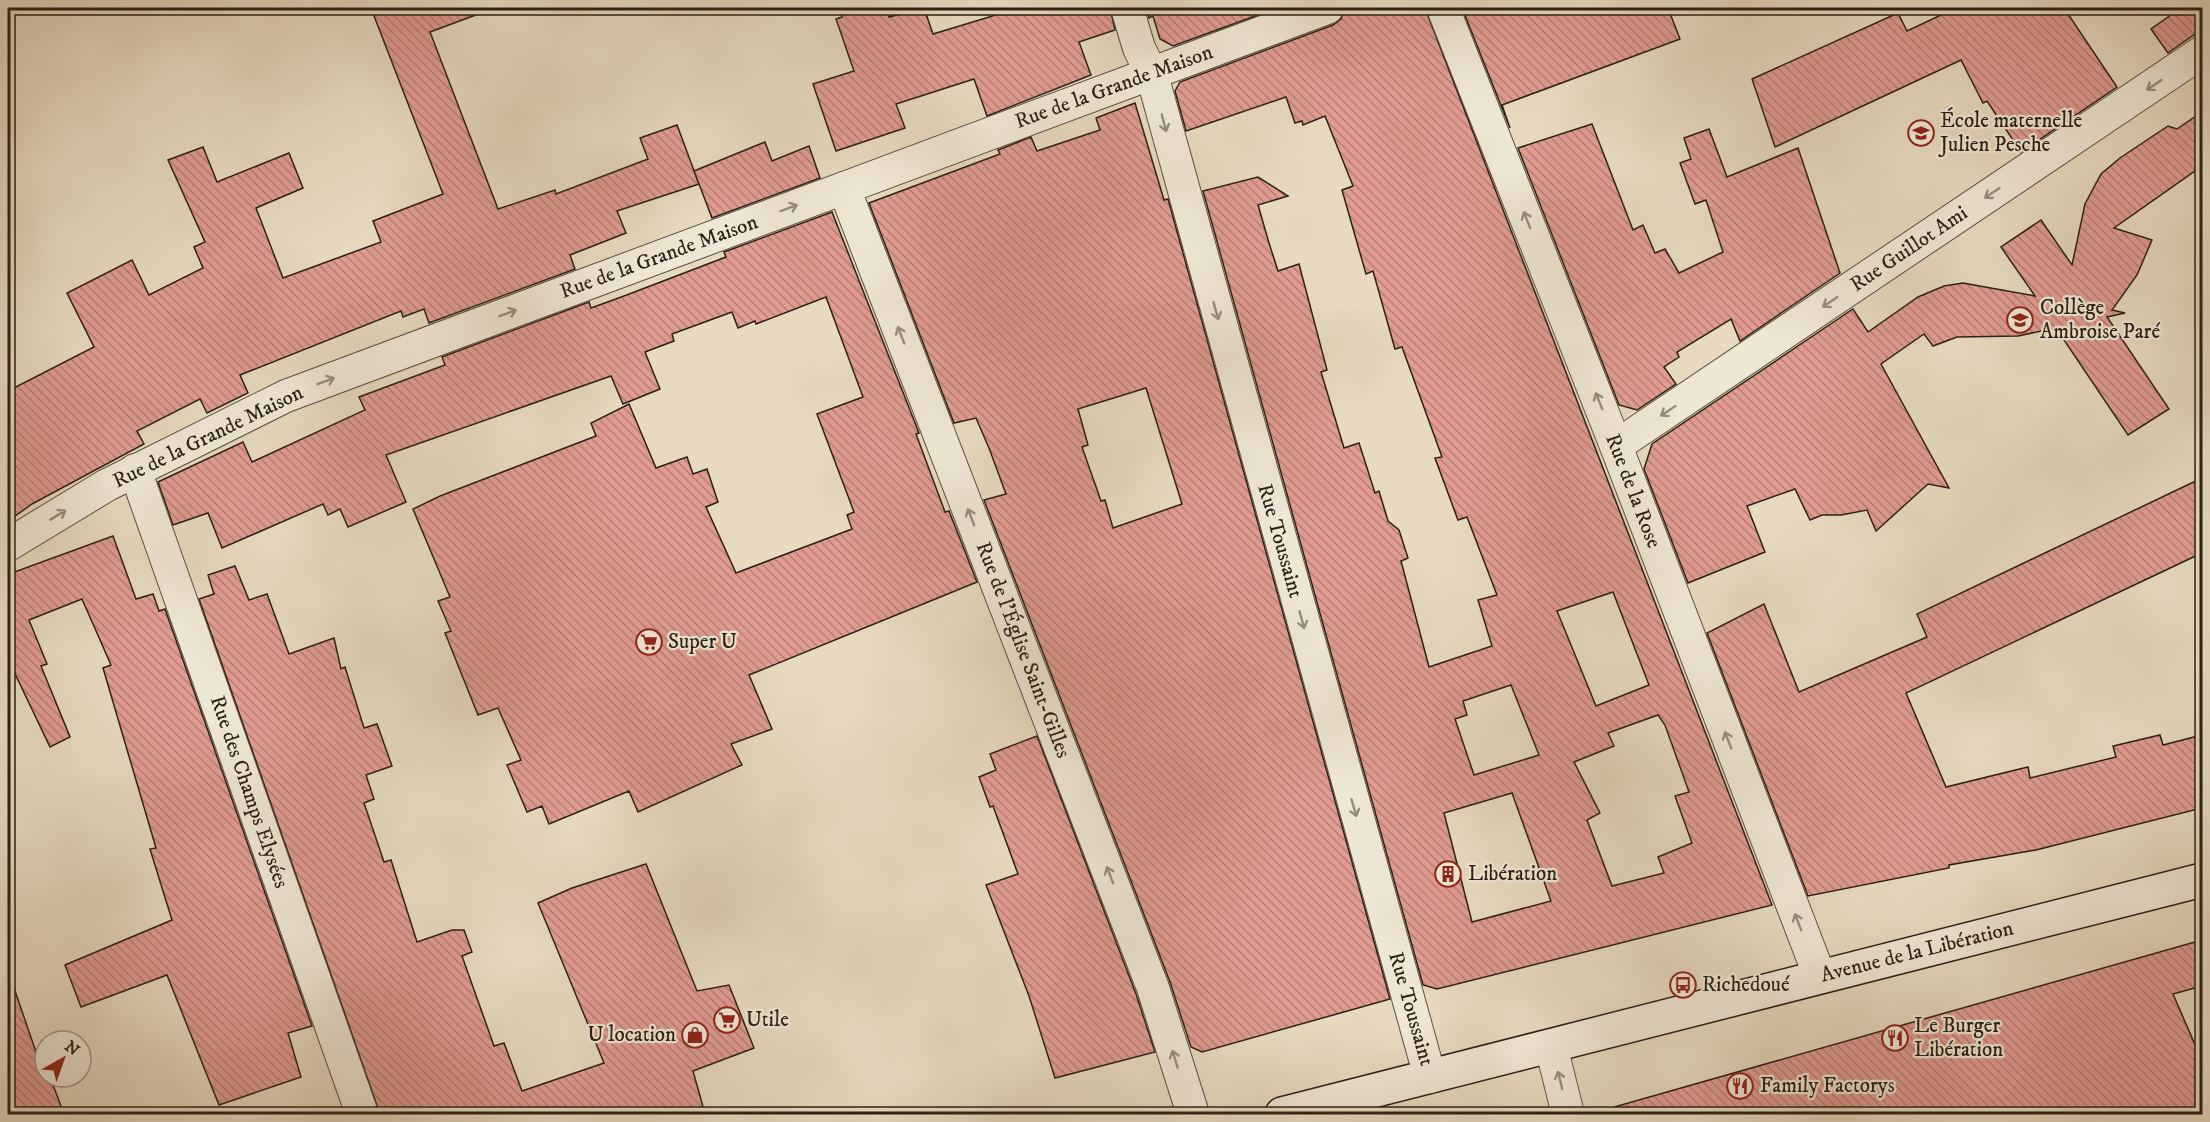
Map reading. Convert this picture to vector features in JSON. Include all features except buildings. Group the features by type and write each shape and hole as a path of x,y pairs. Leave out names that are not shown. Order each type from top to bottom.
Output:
{"main road":[{"name":"Avenue de la Libération","path":"1282,1114 2202,880"}],"street":[{"name":"Rue Toussaint","path":"1127,8 1139,48 1152,75 1430,1077"},
{"name":"Rue de la Grande Maison","path":"8,545 135,471 286,396 1126,82 1152,75 1175,63 1328,8"},
{"name":"Rue de la Rose","path":"1443,8 1616,446 1820,977"},
{"name":"Rue Guillot Ami","path":"1616,446 2202,52"},
{"name":"Rue de l'Église Saint-Gilles","path":"844,188 1149,977 1193,1114"},
{"name":"Rue des Champs Elysées","path":"135,471 362,1114"},
{"path":"1551,1046 1568,1114"}],"place":[{"name":"École maternelle Julien Pesche","path":"1921,133"},
{"name":"Collège Ambroise Paré","path":"2020,320"},
{"name":"Super U","path":"649,642"},
{"name":"Libération","path":"1448,874"},
{"name":"Richedoué","path":"1683,985"},
{"name":"Utile","path":"727,1020"},
{"name":"U location","path":"695,1035"},
{"name":"Le Burger Libération","path":"1895,1038"},
{"name":"Family Factorys","path":"1740,1086"}]}
